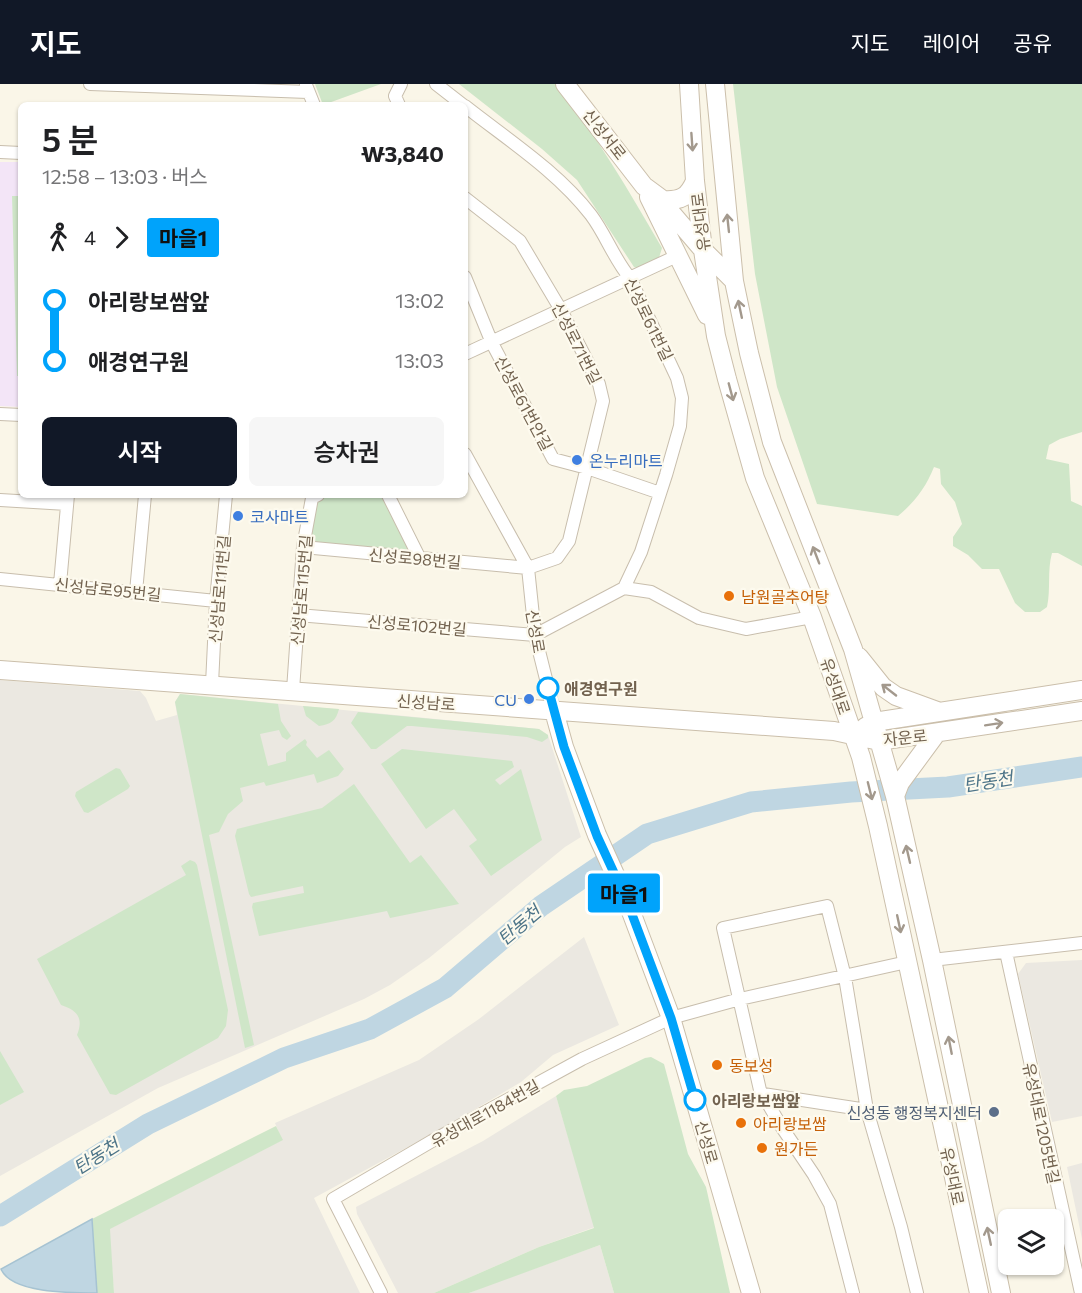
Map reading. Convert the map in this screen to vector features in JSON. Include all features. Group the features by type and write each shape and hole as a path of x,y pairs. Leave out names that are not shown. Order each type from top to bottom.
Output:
{"main road":[{"name":"신성서로","path":"565,84 644,186"},
{"name":"유성대로","path":"689,84 695,181 716,336 755,478 812,617 861,757 878,825 979,1293"},
{"name":"유성대로","path":"715,84 734,281 749,353 772,442 853,649 895,796 932,960 1001,1293"},
{"path":"663,200 682,199 690,192 695,181"},
{"path":"644,186 663,200 704,258 734,281"},
{"path":"644,186 716,336"},
{"path":"679,255 686,253 704,258"},
{"path":"853,649 883,687 896,696 940,712"},
{"name":"신성남로","path":"0,670 293,690 347,697 853,734"},
{"name":"자운로","path":"853,734 874,722 1082,690"},
{"name":"신성로","path":"554,711 564,747 597,836 627,901 671,1018 751,1293"},
{"name":"자운로","path":"853,734 881,748 936,734 1082,711"},
{"path":"895,796 900,783 936,734"}],"street":[{"path":"90,84 307,88 313,102"},
{"path":"398,102 395,96 400,84"},
{"name":"신성로61번길","path":"436,84 459,102"},
{"name":"신성로61번길","path":"468,109 544,167 590,214 630,278 677,378 682,398 680,426 641,552 624,588"},
{"path":"0,152 18,153"},
{"name":"신성로71번길","path":"468,200 520,241 561,310 599,384 603,401 569,542 557,558 528,568"},
{"path":"468,353 679,255"},
{"name":"신성로61번안길","path":"468,284 492,343 553,459 660,493"},
{"path":"0,414 18,415"},
{"name":"신성로","path":"468,458 528,568 535,635 554,711"},
{"path":"136,592 145,498"},
{"name":"신성남로111번길","path":"212,684 216,601 226,498"},
{"name":"신성남로115번길","path":"293,690 303,547 312,498"},
{"path":"390,498 420,559"},
{"path":"0,500 68,500 60,584"},
{"name":"신성로98번길","path":"303,547 528,568"},
{"name":"신성남로95번길","path":"0,579 216,601"},
{"path":"535,635 624,588 651,592 699,618 746,629 812,617"},
{"name":"신성로102번길","path":"298,615 535,635"},
{"path":"853,1293 830,1204 760,1090 723,928 827,906 844,977 867,1110 901,1227 917,1293"},
{"path":"932,960 1082,943"},
{"name":"유성대로1205번길","path":"1006,952 1043,1129 1081,1293"},
{"name":"유성대로1184번길","path":"381,1293 333,1199 432,1141 582,1059 671,1018 740,999 907,962"},
{"path":"763,1094 867,1110"}],"shaded area":[{"path":"0,162 18,162 18,407 0,406"},
{"path":"0,680 140,691 146,698 156,721 177,715 175,702 180,694 539,729 548,735 581,837 565,847 429,958 390,985 364,999 158,1088 0,1176"},
{"path":"584,937 619,1025 553,1055 521,1082 450,1124 314,1198 360,1293 114,1293 109,1229 282,1140 275,1123 419,1060 479,1019"},
{"path":"1082,960 1082,1116 1052,1122 1018,974 1026,963"},
{"path":"556,1096 595,1227 539,1247 434,1293 398,1293 357,1214 356,1207 483,1141"},
{"path":"1082,1163 1082,1239 1067,1167"},
{"path":"600,1245 614,1293 469,1293 486,1286"}],"green space":[{"path":"315,84 381,84 331,102 322,102"},
{"path":"459,84 556,84 599,144 662,248 658,261 640,269 634,267 577,180 542,149"},
{"path":"733,84 1082,84 1082,432 1049,445 1046,459 1069,464 1071,501 1082,506 1082,566 1058,553 1052,553 1047,607 1040,612 1025,612 1015,603 999,569 982,569 968,555 953,546 953,537 962,524 955,502 941,484 940,469 934,467 919,494 898,516 817,504 777,387 755,274"},
{"path":"12,196 18,196 17,376"},
{"path":"322,498 385,498 408,544 407,549 402,552 315,544 309,537 316,501"},
{"path":"180,694 278,704 281,721 291,736 287,740 282,737 279,730 260,734 268,766 286,761 286,753 305,739 306,745 317,758 329,750 344,769 338,776 317,783 314,774 266,786 264,782 240,788 243,801 228,814 219,832 209,835 254,1045 245,1048 175,702"},
{"path":"303,706 339,709 332,721 319,726 306,716"},
{"path":"358,712 539,729 548,735 548,738 542,742 527,737 407,726 376,749 371,749 351,723"},
{"path":"402,749 512,761 514,767 495,780 500,785 521,769 542,840 491,876 469,846 477,840 454,809 426,829 381,764"},
{"path":"116,768 120,769 130,786 128,789 88,813 84,812 75,796 76,792"},
{"path":"354,784 410,863 421,855 459,904 390,918 387,911 259,936 253,903 304,893 303,886 251,897 235,836 237,829 322,808"},
{"path":"190,860 197,865 228,1010 226,1026 218,1038 116,1095 110,1094 77,1035 80,1024 78,1016 71,1009 61,1005 37,959 186,875 181,866"},
{"path":"0,1051 24,1092 0,1105"},
{"path":"651,1057 664,1064 688,1154 706,1187 730,1293 614,1293 600,1245 469,1293 434,1293 539,1247 594,1228 556,1096 564,1090 587,1086"},
{"path":"276,1126 283,1140 110,1229 114,1293 97,1293 92,1219"}],"water":[{"path":"92,1219 97,1293 57,1292 28,1287 7,1277 1,1269"}],"waterway":[{"name":"탄동천","path":"0,1216 148,1124 284,1058 370,1029 445,988 541,906 647,834 751,802 851,792 948,787 1082,767"}],"bus line":[{"name":"마을1","path":"548,688 564,747 597,836 627,901 671,1018 695,1100"}],"place":[{"name":"온누리마트","path":"577,460"},
{"name":"코사마트","path":"238,516"},
{"name":"남원골추어탕","path":"729,596"},
{"name":"애경연구원","path":"548,688"},
{"name":"CU","path":"529,699"},
{"name":"동보성","path":"717,1065"},
{"name":"아리랑보쌈앞","path":"695,1100"},
{"name":"신성동 행정복지센터","path":"994,1112"},
{"name":"아리랑보쌈","path":"741,1123"},
{"name":"원가든","path":"762,1148"}]}
